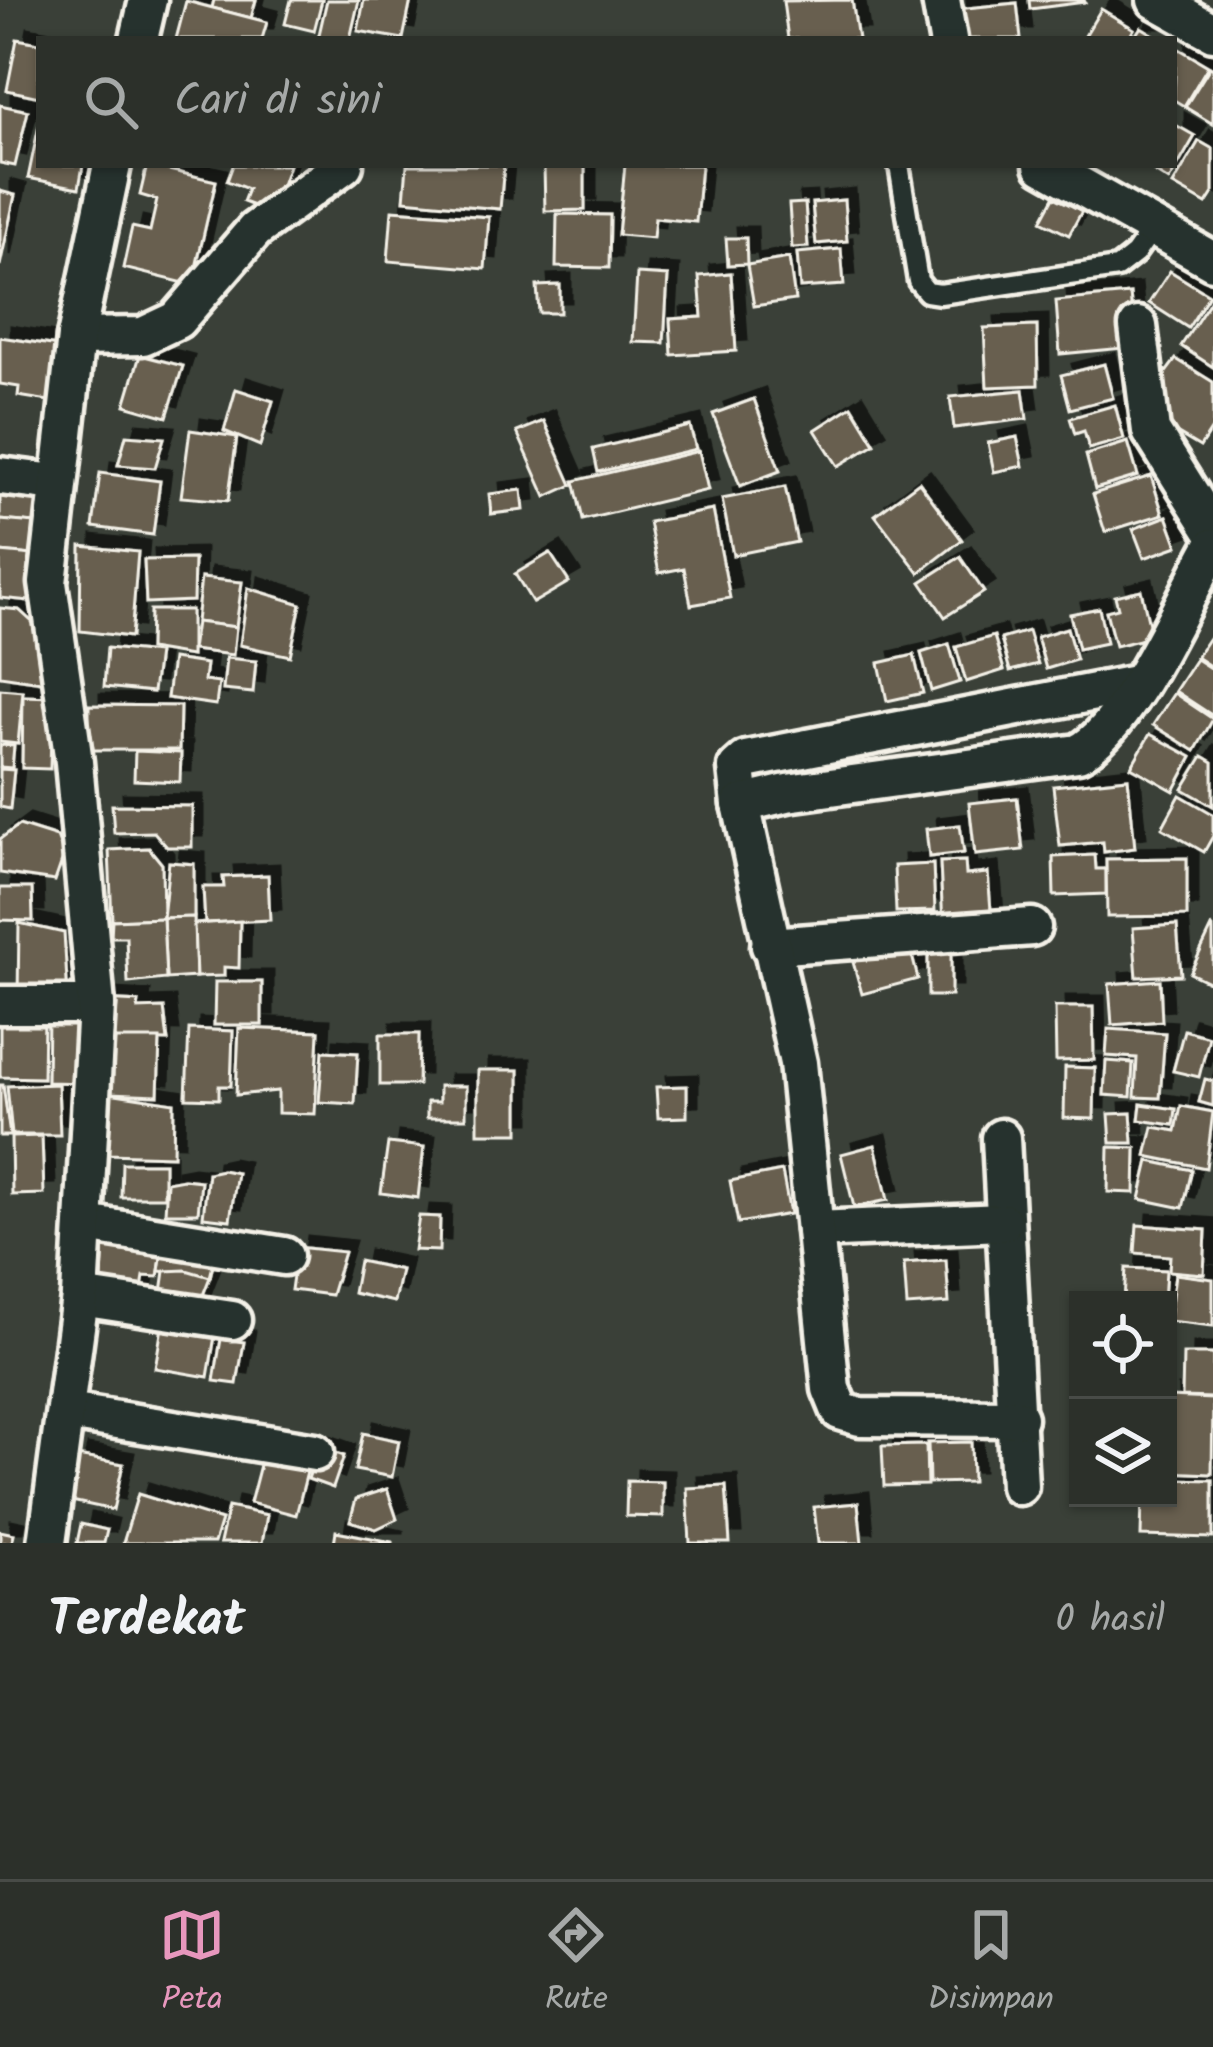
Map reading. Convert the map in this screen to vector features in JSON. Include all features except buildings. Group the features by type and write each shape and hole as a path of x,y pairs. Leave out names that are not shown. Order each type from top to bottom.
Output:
{"street":[{"path":"140,36 148,0"},
{"path":"941,0 947,36"},
{"path":"1156,0 1213,32"},
{"path":"47,1543 80,1297 96,1005 74,762 48,583 55,483 76,337 111,168"},
{"path":"76,337 143,336 177,320 255,230 340,168"},
{"path":"1048,168 1213,261"},
{"path":"1138,326 1151,431 1213,530"},
{"path":"0,476 55,483"},
{"path":"741,804 830,786 1078,753 1105,735 1124,711 1213,547"},
{"path":"1018,1418 860,1417 840,1411 831,1389 798,1063 770,946 737,768 746,760 1136,684"},
{"path":"770,946 1032,927"},
{"path":"0,1005 96,1005"},
{"path":"1001,1138 1018,1486"},
{"path":"815,1230 1003,1222"},
{"path":"86,1224 284,1256"},
{"path":"80,1297 232,1320"},
{"path":"68,1412 316,1453"}],"lane":[{"path":"899,168 918,281 927,292 940,294 1117,268 1135,254 1154,227"}]}
